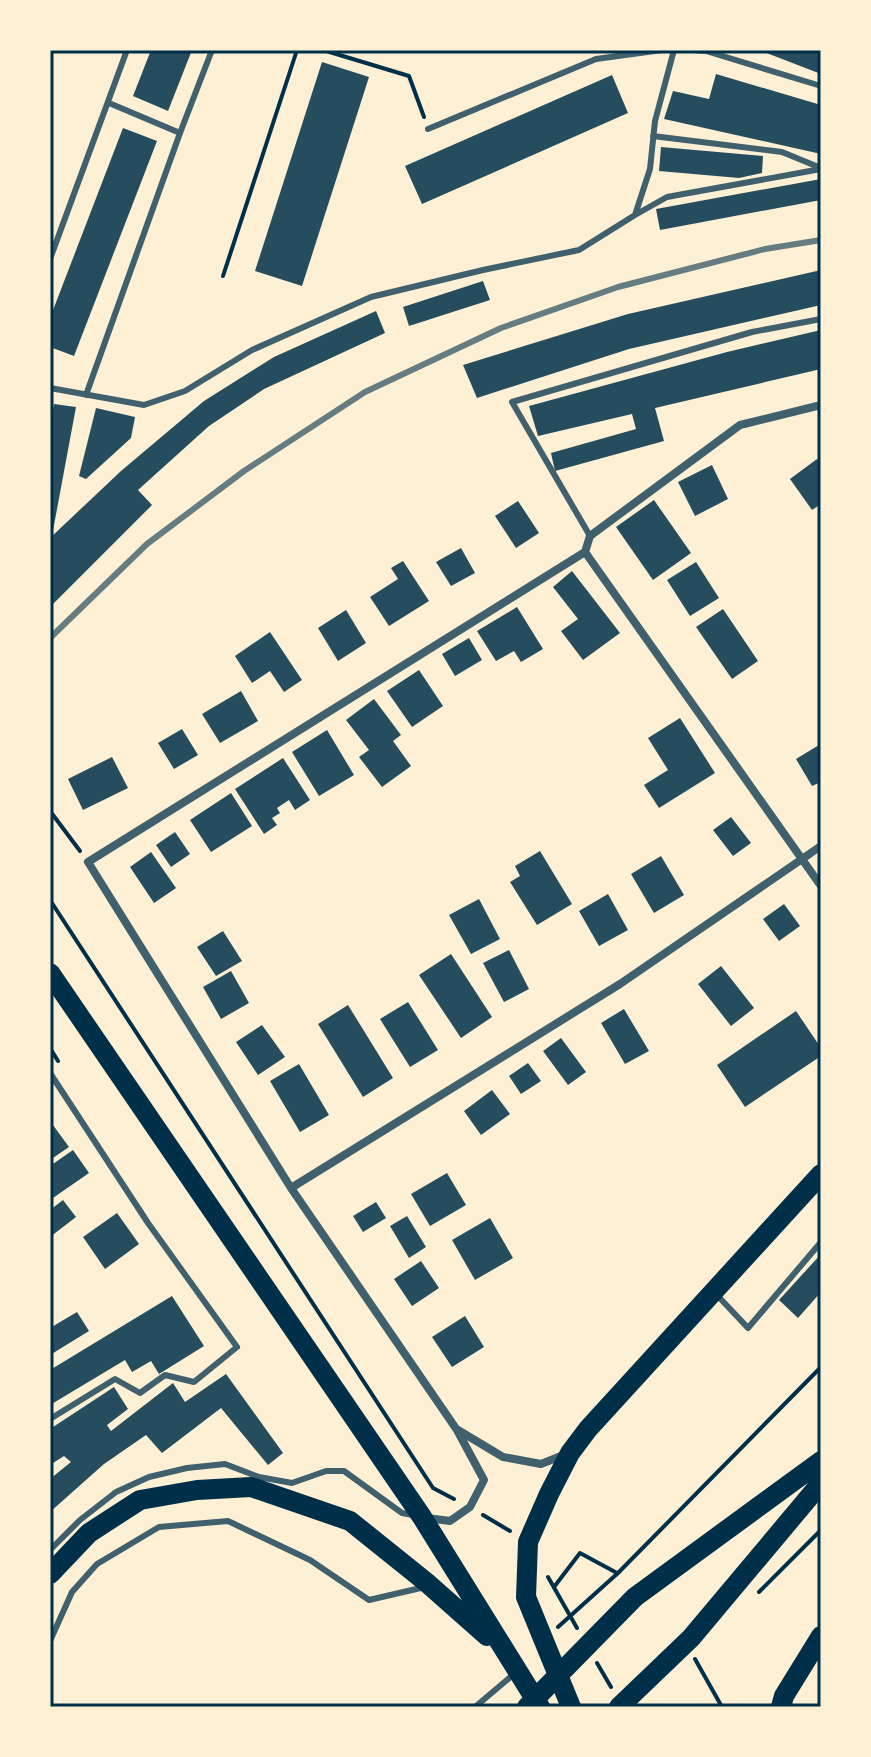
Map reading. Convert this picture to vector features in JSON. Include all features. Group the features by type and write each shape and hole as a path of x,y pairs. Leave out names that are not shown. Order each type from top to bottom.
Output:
{"main road":[{"path":"50,973 422,1517 540,1707"},
{"path":"571,1707 526,1597 528,1542 549,1494 570,1453 588,1429 815,1184"},
{"path":"527,1707 635,1597 821,1461"},
{"path":"617,1700 692,1648 821,1483"},
{"path":"50,1574 89,1533 140,1500 197,1490 251,1487 350,1521 503,1649"},
{"path":"781,1707 784,1696 821,1636"}],"street":[{"path":"422,1517 450,1521 470,1507 484,1480 457,1430 291,1188 88,862 585,552 590,536 740,425 821,405"},
{"path":"585,552 821,886"},
{"path":"291,1188 620,984 821,846"},
{"path":"457,1430 503,1457 541,1464 570,1453"}],"lane":[{"path":"50,259 127,50"},
{"path":"86,395 212,50"},
{"path":"428,129 596,59 662,50"},
{"path":"635,215 650,169 655,121 674,50"},
{"path":"693,50 706,51 821,86"},
{"path":"109,103 180,133"},
{"path":"653,136 782,152 821,169"},
{"path":"50,388 144,405 185,391 252,350 371,297 579,250 667,197 821,169"},
{"path":"590,536 512,402 752,332 821,319"},
{"path":"50,1073 148,1223 237,1347 194,1382 165,1375 140,1393 115,1379 50,1419"},
{"path":"714,1291 748,1328 821,1242"},
{"path":"50,1550 80,1520 116,1492 149,1477 187,1468 225,1464 259,1477 292,1483 326,1471 344,1471 402,1513 422,1517"},
{"path":"50,1641 72,1592 97,1564 159,1527 228,1521 310,1560 369,1600 430,1586"},
{"path":"475,1707 516,1671"}],"path":[{"path":"223,276 297,50"},
{"path":"323,50 409,76 428,129"},
{"path":"50,811 88,862"},
{"path":"50,900 433,1488 528,1542"},
{"path":"554,1587 580,1553 618,1573 821,1367"},
{"path":"547,1576 577,1627"},
{"path":"692,1648 722,1707"},
{"path":"592,1654 617,1700"}],"building":[{"path":"151,50 192,50 168,111 133,96"},
{"path":"759,50 821,50 821,74"},
{"path":"322,62 369,77 302,286 255,271"},
{"path":"716,74 821,105 821,154 664,119 673,91 709,99"},
{"path":"612,75 628,113 422,204 405,166"},
{"path":"123,128 157,141 74,356 50,347 50,318"},
{"path":"661,147 763,156 762,173 739,178 659,171"},
{"path":"821,179 821,200 660,230 656,209"},
{"path":"821,270 821,305 629,349 477,398 463,365 628,314"},
{"path":"483,281 490,300 409,326 403,307"},
{"path":"376,311 385,333 264,389 209,426 138,490 152,505 50,607 50,538 121,471 204,401 274,357"},
{"path":"821,330 821,369 655,408 664,441 555,471 551,453 636,429 632,414 538,436 529,406"},
{"path":"54,404 76,407 52,536 50,424"},
{"path":"96,408 135,417 131,438 86,479 79,476"},
{"path":"817,459 821,464 821,504 812,510 790,479"},
{"path":"712,465 728,499 695,516 678,482"},
{"path":"654,500 691,553 653,580 616,527"},
{"path":"518,501 539,533 516,548 495,516"},
{"path":"461,548 475,573 451,586 436,562"},
{"path":"403,561 429,601 389,626 370,597 398,579 391,568"},
{"path":"696,562 719,598 690,616 667,580"},
{"path":"572,571 620,633 583,660 561,631 578,619 553,587"},
{"path":"517,607 543,649 521,662 514,651 496,661 477,631"},
{"path":"723,609 758,661 732,679 696,627"},
{"path":"346,610 366,643 338,661 318,628"},
{"path":"270,632 302,680 284,692 270,671 252,683 235,656"},
{"path":"469,638 482,660 455,676 442,654"},
{"path":"419,670 443,706 412,727 387,691"},
{"path":"241,691 258,721 220,743 202,714"},
{"path":"374,699 401,735 393,741 411,766 382,787 359,757 369,750 346,720"},
{"path":"680,718 715,773 659,808 644,785 668,770 648,738"},
{"path":"182,729 198,755 174,769 158,743"},
{"path":"327,730 354,775 319,796 292,752"},
{"path":"819,745 821,782 812,786 796,759"},
{"path":"112,757 128,788 83,810 68,779"},
{"path":"283,758 310,800 295,810 289,800 277,808 280,813 272,818 277,825 264,834 235,789"},
{"path":"231,793 252,826 211,852 190,820"},
{"path":"731,817 751,843 733,856 713,830"},
{"path":"175,832 190,854 171,867 156,845"},
{"path":"540,851 572,904 537,925 510,882 520,876 515,866"},
{"path":"151,852 176,888 154,903 130,867"},
{"path":"661,856 684,895 654,913 631,874"},
{"path":"608,894 628,930 599,946 579,911"},
{"path":"479,899 500,939 471,954 449,915"},
{"path":"784,904 800,926 779,941 763,919"},
{"path":"223,931 242,961 216,976 197,947"},
{"path":"509,950 529,989 504,1002 483,963"},
{"path":"451,954 492,1017 461,1038 419,975"},
{"path":"721,966 754,1008 731,1026 698,984"},
{"path":"231,971 249,1003 221,1019 203,987"},
{"path":"408,1002 438,1050 410,1067 380,1019"},
{"path":"348,1005 393,1078 363,1097 318,1024"},
{"path":"624,1009 649,1051 625,1064 601,1023"},
{"path":"796,1011 821,1048 821,1056 745,1107 717,1065"},
{"path":"262,1025 285,1057 258,1075 236,1042"},
{"path":"561,1038 586,1072 568,1085 543,1051"},
{"path":"528,1063 541,1081 521,1094 509,1076"},
{"path":"299,1064 329,1115 300,1132 270,1081"},
{"path":"492,1090 510,1114 481,1135 464,1111"},
{"path":"50,1121 69,1147 50,1160"},
{"path":"73,1150 89,1173 50,1200 50,1166"},
{"path":"447,1173 466,1205 430,1226 411,1194"},
{"path":"63,1200 76,1217 50,1237 50,1210"},
{"path":"376,1202 386,1218 363,1232 353,1216"},
{"path":"117,1213 139,1244 105,1269 83,1237"},
{"path":"407,1216 426,1247 409,1258 390,1226"},
{"path":"490,1218 513,1258 475,1280 452,1240"},
{"path":"821,1254 821,1292 798,1318 779,1300"},
{"path":"421,1261 439,1288 412,1306 394,1279"},
{"path":"172,1296 204,1346 159,1374 151,1361 132,1372 125,1360 50,1405 50,1370"},
{"path":"77,1312 89,1331 50,1355 50,1328"},
{"path":"465,1316 484,1347 452,1367 432,1337"},
{"path":"226,1374 283,1453 268,1465 221,1408 162,1453 146,1435 104,1464 50,1512 50,1479 71,1462 64,1456 50,1465 50,1429 114,1387 128,1409 107,1425 111,1431 173,1383 185,1402"}],"railway":[{"path":"50,638 147,544 244,471 365,392 501,328 618,287 765,249 821,240"}]}
